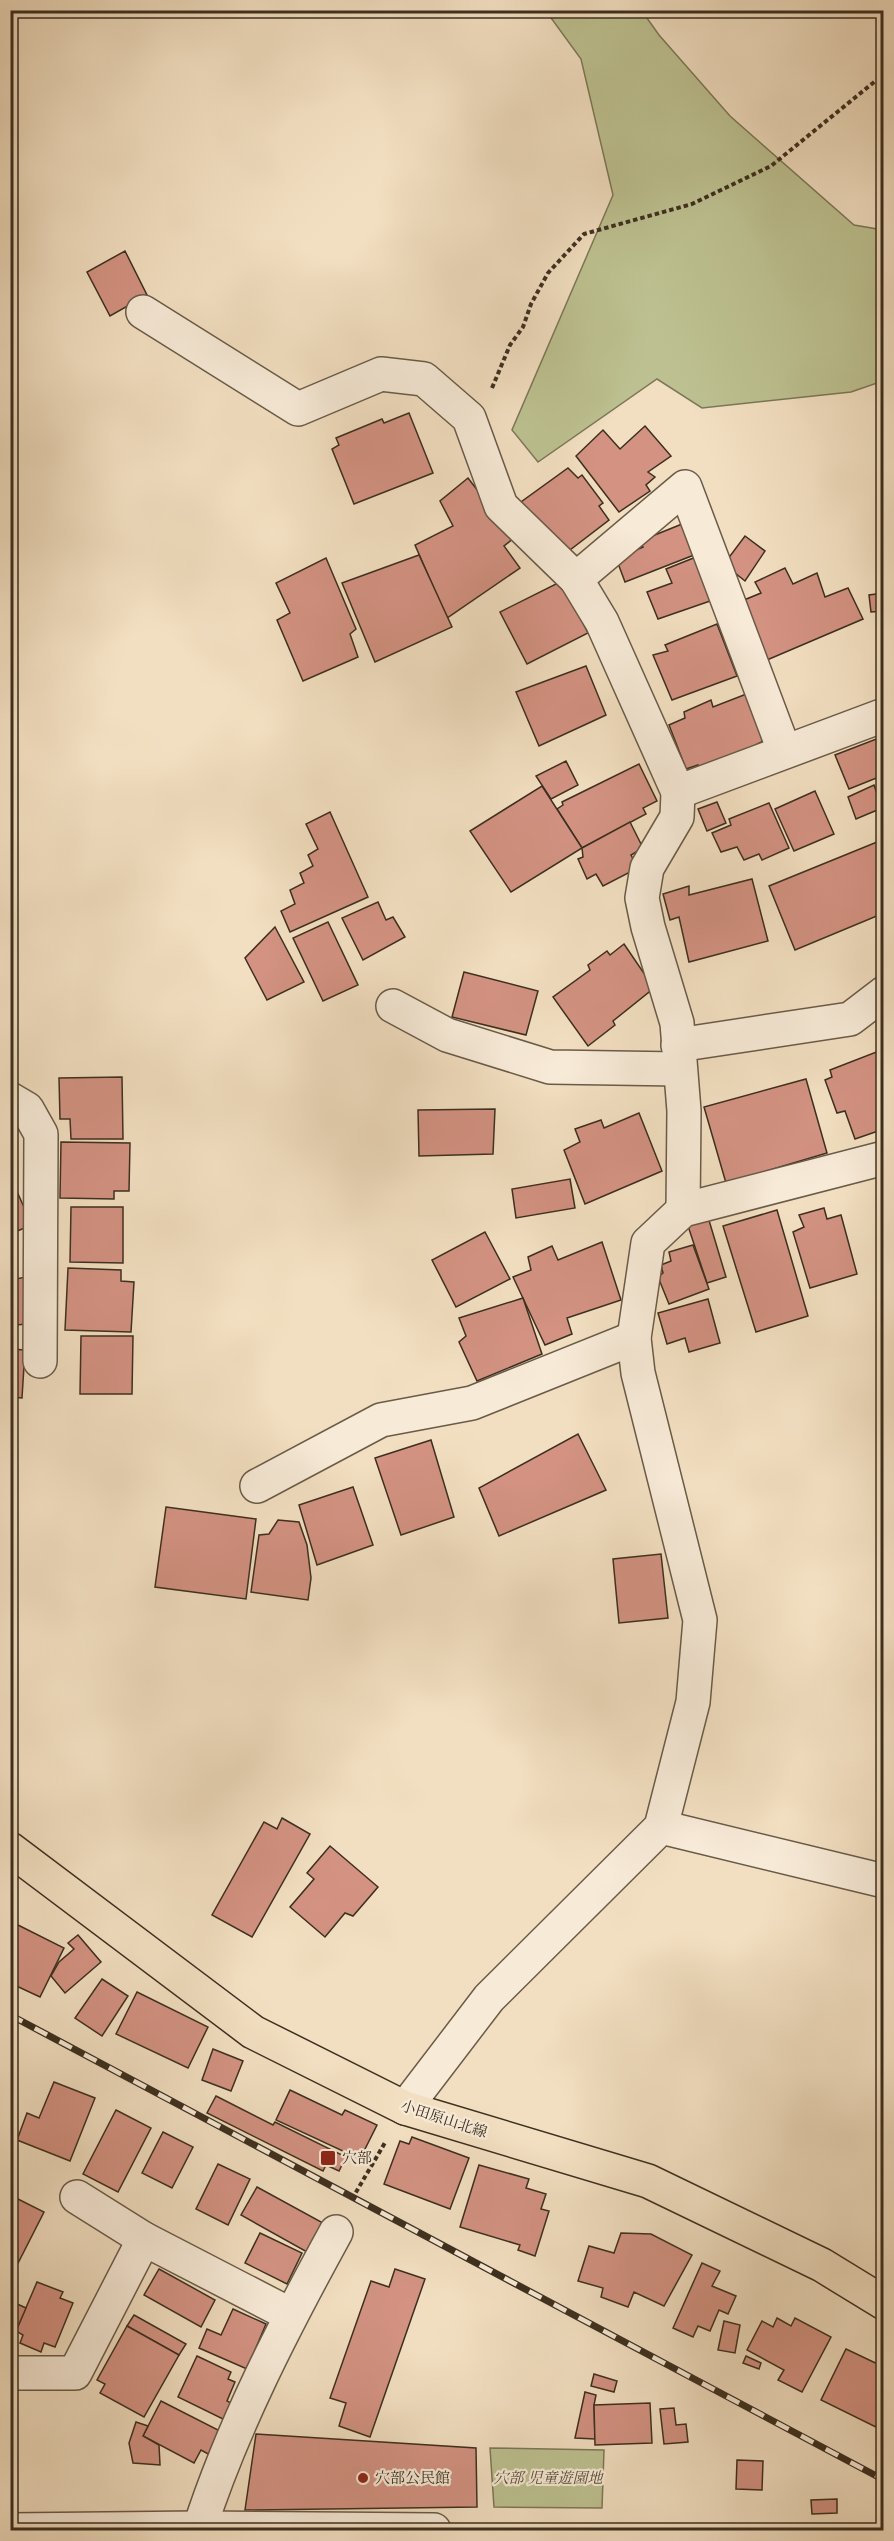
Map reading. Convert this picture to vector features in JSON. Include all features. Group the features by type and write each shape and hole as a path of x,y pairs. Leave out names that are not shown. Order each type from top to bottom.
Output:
{"main road":[{"name":"小田原山北線","path":"10,1849 253,2032 405,2108 648,2181 822,2265 884,2303"}],"street":[{"path":"143,312 298,409 381,374 424,379 469,418 501,506 576,579 602,622 678,792 677,817 647,868 642,898 648,927 677,1023 684,1111 683,1210"},
{"path":"576,579 685,487 784,750"},
{"path":"678,792 784,750 884,715"},
{"path":"393,1006 447,1035 550,1067 678,1057 849,1019 884,993"},
{"path":"10,1099 27,1109 41,1134 40,1360"},
{"path":"405,2108 489,1998 661,1827 693,1702 700,1620 641,1385 634,1338 648,1243 683,1210 884,1158"},
{"path":"257,1486 381,1420 472,1403 634,1338"},
{"path":"661,1827 884,1881"},
{"path":"77,2197 144,2239 291,2315"},
{"path":"199,2529 229,2451 291,2315 336,2232"},
{"path":"10,2373 75,2373 144,2239"},
{"path":"10,2530 434,2530"}],"path":[{"path":"472,425 548,273 584,234 692,204 771,166 884,74"},
{"path":"336,2232 405,2108"}],"green space":[{"path":"546,11 642,11 659,35 730,116 854,225 883,230 883,381 851,392 702,408 657,379 538,462 512,430 613,195 581,59"},
{"name":"穴部 児童遊園地","path":"490,2448 604,2450 602,2508 494,2507"}],"building":[{"path":"125,251 147,295 110,316 87,272"},
{"path":"409,413 433,473 354,504 332,449 339,445 336,438 382,419 384,423"},
{"path":"645,426 671,456 648,472 655,477 646,485 650,491 619,512 576,456 603,430 620,449"},
{"path":"568,468 578,478 582,475 603,503 599,506 609,520 566,553 527,512 521,502"},
{"path":"468,478 514,538 504,546 520,568 447,618 415,545 453,526 440,501"},
{"path":"682,524 694,555 625,582 616,558 643,547 640,541"},
{"path":"745,536 765,551 745,581 724,564"},
{"path":"419,555 452,627 375,662 342,583"},
{"path":"696,557 713,600 658,619 647,592 672,583 666,569"},
{"path":"326,558 356,629 350,634 358,657 303,681 277,620 290,613 276,583"},
{"path":"785,568 793,584 817,573 825,597 848,588 863,619 767,660 744,600 761,593 755,582"},
{"path":"562,581 588,633 527,664 500,612"},
{"path":"884,593 884,611 871,612 869,595"},
{"path":"717,624 737,676 672,700 653,655 668,651 665,645"},
{"path":"586,666 606,715 539,746 516,692"},
{"path":"749,693 767,739 702,773 698,765 686,769 669,725 685,718 684,712 711,700 713,707"},
{"path":"884,736 884,775 849,789 835,755"},
{"path":"566,761 578,785 551,799 536,776"},
{"path":"639,764 657,801 643,808 646,814 582,848 557,809 563,805 562,802"},
{"path":"874,785 882,808 856,819 848,797"},
{"path":"542,786 582,848 511,892 470,831"},
{"path":"815,791 834,834 794,851 775,809"},
{"path":"717,802 726,823 707,831 698,809"},
{"path":"769,803 789,848 762,860 759,854 744,860 737,847 721,852 712,833 731,825 729,819"},
{"path":"330,812 368,897 290,932 281,911 295,904 290,890 304,883 300,873 313,866 308,855 318,849 306,824"},
{"path":"630,822 643,848 631,855 638,868 603,886 596,874 587,879 578,859 583,857 582,848"},
{"path":"877,842 884,859 884,913 795,950 769,886"},
{"path":"752,879 768,941 689,962 679,917 670,920 663,894 689,886 689,895"},
{"path":"378,902 386,920 393,917 405,937 363,960 342,918"},
{"path":"328,922 358,985 323,1001 293,938"},
{"path":"275,927 304,982 267,1000 245,958"},
{"path":"624,944 654,988 613,1021 615,1025 588,1046 553,997 590,970 588,965 607,951 610,955"},
{"path":"464,972 538,991 526,1035 452,1017"},
{"path":"884,1049 884,1129 855,1139 845,1111 837,1113 825,1080 832,1077 830,1070"},
{"path":"122,1077 123,1139 71,1139 70,1119 60,1119 59,1078"},
{"path":"806,1079 827,1153 726,1183 704,1107"},
{"path":"495,1109 493,1154 419,1156 418,1110"},
{"path":"639,1113 662,1171 585,1204 564,1150 580,1142 575,1129 601,1120 604,1128"},
{"path":"61,1142 130,1143 129,1191 114,1191 114,1199 60,1198"},
{"path":"10,1176 32,1225 10,1234"},
{"path":"570,1179 575,1208 516,1218 512,1189"},
{"path":"884,1197 884,1219 877,1198"},
{"path":"71,1207 123,1207 123,1263 70,1262"},
{"path":"824,1208 827,1219 841,1215 857,1274 810,1288 793,1232 804,1227 799,1215"},
{"path":"777,1210 808,1316 756,1332 723,1226"},
{"path":"708,1217 726,1277 707,1283 687,1223"},
{"path":"485,1232 510,1279 456,1307 432,1260"},
{"path":"602,1242 621,1300 567,1318 572,1334 545,1345 513,1277 531,1270 528,1257 552,1246 558,1260"},
{"path":"693,1245 709,1289 669,1304 658,1277 663,1273 661,1265 671,1261 669,1252"},
{"path":"68,1268 121,1270 121,1281 134,1282 131,1332 65,1330"},
{"path":"26,1277 40,1322 10,1326 10,1280"},
{"path":"523,1298 542,1354 477,1381 459,1342 466,1336 459,1318"},
{"path":"708,1299 720,1343 689,1352 685,1338 667,1344 658,1313"},
{"path":"81,1336 133,1336 132,1394 80,1394"},
{"path":"10,1349 25,1350 22,1398 10,1397"},
{"path":"578,1434 606,1490 499,1536 479,1488"},
{"path":"431,1440 454,1517 401,1535 375,1458"},
{"path":"353,1487 373,1545 317,1565 299,1505"},
{"path":"166,1507 256,1519 246,1599 155,1587"},
{"path":"278,1520 299,1522 307,1545 311,1578 308,1600 251,1592 259,1535 269,1534"},
{"path":"661,1554 668,1618 619,1623 613,1559"},
{"path":"282,1818 310,1834 252,1937 212,1915 264,1822 277,1829"},
{"path":"330,1846 378,1887 353,1916 345,1913 325,1937 290,1907 314,1879 307,1873"},
{"path":"10,1921 64,1948 40,1997 10,1983"},
{"path":"78,1935 101,1962 65,1993 51,1976 59,1962 74,1949 68,1943"},
{"path":"102,1979 128,1996 102,2036 75,2018"},
{"path":"137,1992 208,2027 188,2068 116,2034"},
{"path":"213,2049 243,2061 231,2091 202,2080"},
{"path":"54,2082 95,2098 70,2161 17,2140 27,2113 39,2118"},
{"path":"290,2090 342,2115 345,2110 377,2125 360,2159 276,2120"},
{"path":"216,2096 273,2125 275,2122 346,2157 339,2171 326,2165 323,2171 207,2113"},
{"path":"116,2110 151,2128 118,2192 83,2174"},
{"path":"163,2132 193,2147 172,2188 142,2173"},
{"path":"412,2137 469,2158 450,2209 384,2184 400,2141 409,2144"},
{"path":"218,2164 250,2179 228,2225 196,2209"},
{"path":"479,2165 529,2179 526,2188 546,2194 541,2209 549,2211 535,2256 518,2250 520,2245 460,2227"},
{"path":"257,2187 323,2223 307,2252 241,2215"},
{"path":"10,2195 44,2212 10,2279"},
{"path":"260,2233 302,2253 287,2284 245,2263"},
{"path":"621,2233 651,2234 692,2255 664,2306 634,2292 628,2307 601,2297 603,2288 578,2281 589,2246 614,2253"},
{"path":"702,2263 720,2271 712,2286 736,2296 728,2314 719,2310 710,2331 698,2326 693,2337 673,2328"},
{"path":"159,2269 215,2300 201,2327 144,2295"},
{"path":"395,2269 425,2279 370,2437 339,2426 346,2403 330,2398 371,2281 389,2287"},
{"path":"37,2282 63,2292 60,2298 73,2303 55,2347 44,2343 41,2352 20,2343 23,2335 16,2331"},
{"path":"15,2303 26,2308 16,2331 10,2329 10,2313"},
{"path":"233,2309 266,2324 247,2369 199,2348 207,2329 221,2335"},
{"path":"134,2315 186,2344 179,2355 127,2326"},
{"path":"777,2318 791,2326 795,2318 831,2337 802,2392 778,2380 784,2370 747,2350 762,2321 773,2327"},
{"path":"724,2321 740,2325 735,2353 718,2350"},
{"path":"127,2326 179,2355 144,2417 100,2393 105,2384 97,2380"},
{"path":"846,2349 884,2367 884,2431 821,2400"},
{"path":"197,2356 231,2372 228,2379 235,2382 227,2401 233,2404 225,2420 178,2397"},
{"path":"746,2356 761,2363 759,2369 743,2363"},
{"path":"594,2374 617,2381 614,2392 591,2386"},
{"path":"585,2392 596,2395 595,2439 575,2438"},
{"path":"161,2401 222,2432 210,2455 201,2450 194,2463 143,2436"},
{"path":"650,2403 652,2443 595,2445 594,2405"},
{"path":"674,2408 676,2425 686,2424 688,2442 664,2444 660,2409"},
{"path":"136,2422 148,2426 143,2436 159,2445 160,2465 133,2463 129,2443"},
{"name":"穴部公民館","path":"256,2434 476,2448 477,2507 245,2510"},
{"path":"737,2460 763,2461 762,2490 736,2489"},
{"path":"837,2499 837,2513 812,2514 811,2500"}],"railway":[{"path":"10,2015 884,2480"}],"place":[{"name":"穴部","path":"328,2158"},
{"name":"穴部公民館","path":"363,2478"}]}
